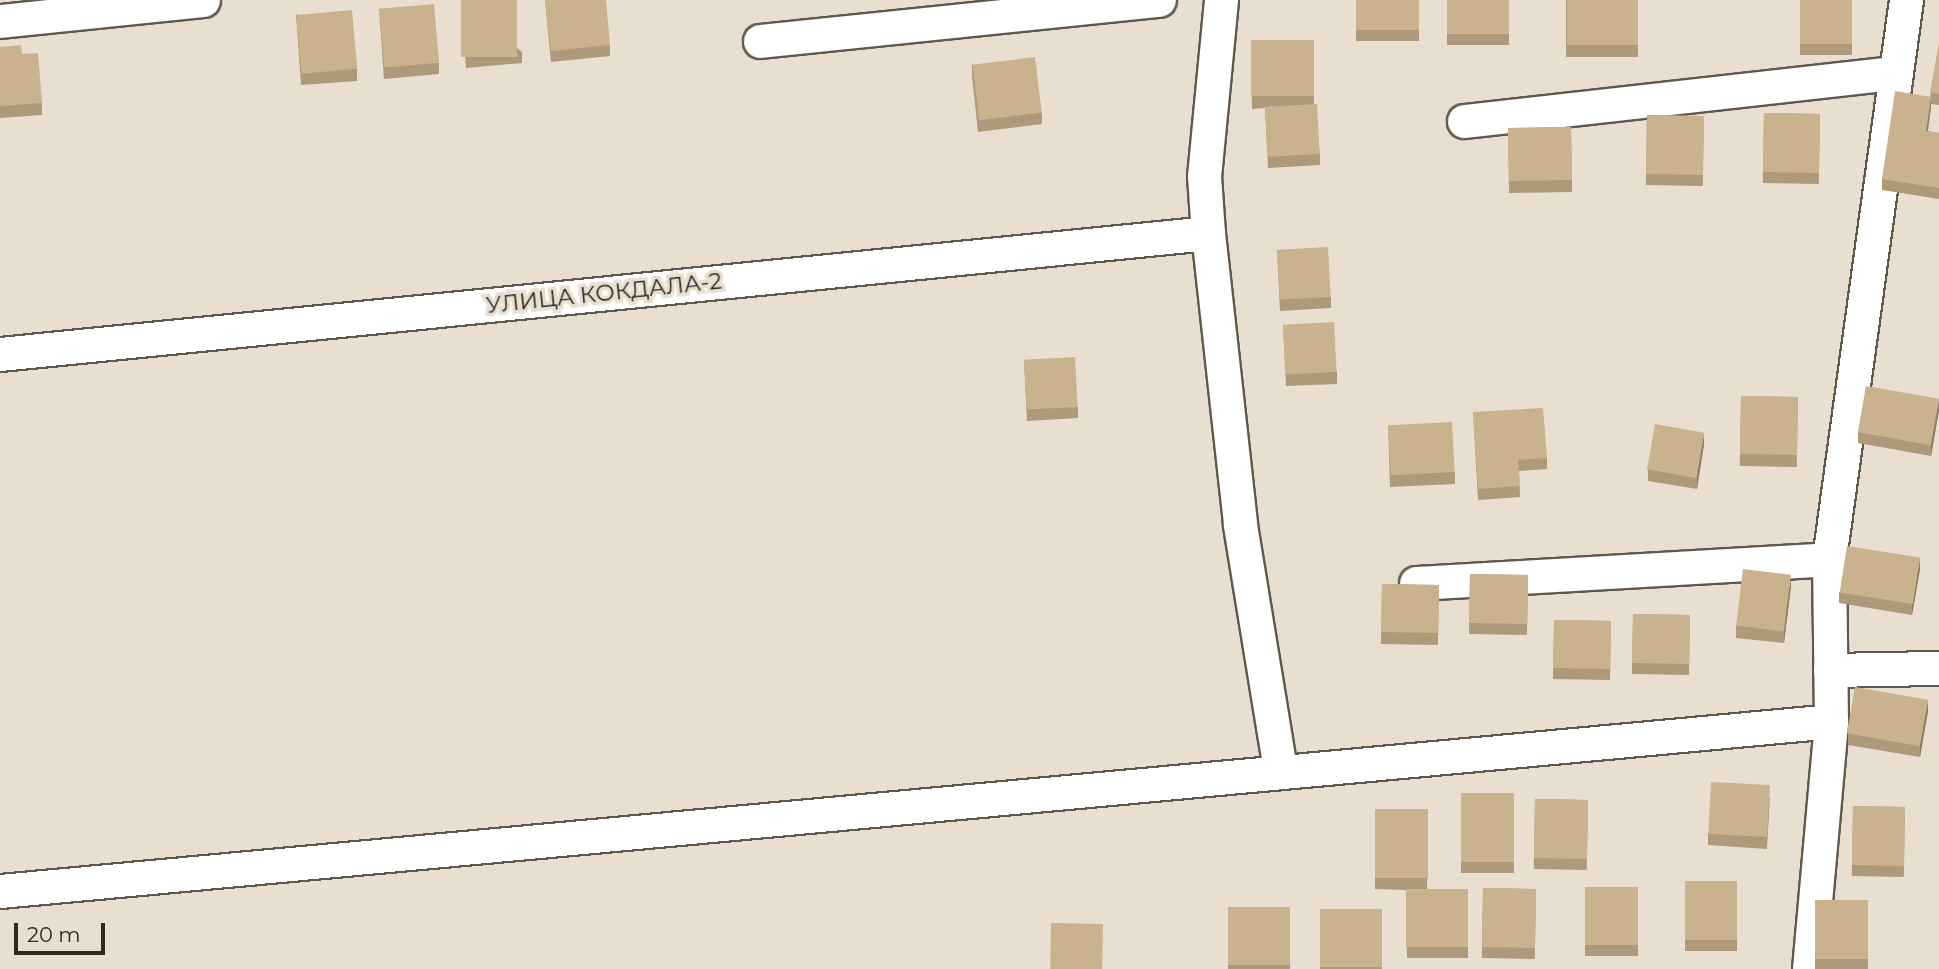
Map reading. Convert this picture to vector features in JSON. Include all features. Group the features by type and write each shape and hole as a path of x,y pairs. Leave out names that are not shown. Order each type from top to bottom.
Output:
{"street":[{"path":"0,21 203,0"},
{"path":"760,41 1159,0"},
{"path":"1221,0 1204,176 1208,233 1240,525 1280,770"},
{"path":"1809,969 1830,721 1829,559 1906,0"},
{"path":"1464,121 1895,73"},
{"name":"УЛИЦА КОКДАЛА-2","path":"0,354 1208,233"},
{"path":"1416,583 1829,559"},
{"path":"1830,670 1939,668"},
{"path":"0,891 1830,721"}],"building":[{"path":"461,0 517,0 517,57 461,57"},
{"path":"545,0 606,0 610,45 551,51"},
{"path":"1356,0 1419,0 1419,30 1356,30"},
{"path":"1447,0 1509,0 1509,34 1447,34"},
{"path":"1567,0 1638,0 1638,45 1567,45"},
{"path":"1800,0 1852,0 1852,44 1800,44"},
{"path":"434,4 439,63 384,68 379,9"},
{"path":"352,10 357,69 301,74 296,15"},
{"path":"1251,40 1314,40 1314,96 1251,96"},
{"path":"1939,44 1939,94 1930,92"},
{"path":"21,45 22,54 38,53 42,103 0,106 0,47"},
{"path":"1035,57 1042,113 979,120 972,65"},
{"path":"1895,91 1931,97 1926,131 1939,133 1939,188 1882,179"},
{"path":"1317,104 1320,154 1268,157 1265,107"},
{"path":"1764,113 1820,114 1819,173 1763,172"},
{"path":"1647,115 1704,116 1703,175 1646,174"},
{"path":"1571,127 1572,180 1509,181 1508,128"},
{"path":"1328,247 1331,297 1280,300 1277,250"},
{"path":"1334,322 1337,372 1286,375 1283,325"},
{"path":"1075,357 1078,407 1027,410 1024,360"},
{"path":"1866,386 1939,399 1931,445 1858,432"},
{"path":"1741,396 1798,397 1797,455 1740,454"},
{"path":"1543,408 1547,458 1518,460 1520,486 1478,489 1473,412"},
{"path":"1452,422 1455,472 1391,475 1388,425"},
{"path":"1655,424 1704,433 1696,478 1647,469"},
{"path":"1847,546 1920,558 1913,604 1840,592"},
{"path":"1743,569 1791,575 1784,631 1736,626"},
{"path":"1470,574 1528,575 1527,624 1469,623"},
{"path":"1382,584 1439,585 1438,633 1381,632"},
{"path":"1633,614 1690,615 1689,664 1632,663"},
{"path":"1554,620 1611,621 1610,669 1553,668"},
{"path":"1855,687 1928,700 1920,746 1847,733"},
{"path":"1711,782 1770,785 1767,837 1708,834"},
{"path":"1461,793 1514,793 1514,862 1461,862"},
{"path":"1535,799 1588,800 1587,859 1534,858"},
{"path":"1853,806 1905,807 1904,866 1852,865"},
{"path":"1375,809 1428,809 1428,878 1375,878"},
{"path":"1685,881 1737,881 1737,940 1685,940"},
{"path":"1585,887 1638,887 1638,945 1585,945"},
{"path":"1483,888 1536,889 1535,948 1482,947"},
{"path":"1406,889 1468,889 1468,947 1406,947"},
{"path":"1815,900 1868,900 1868,959 1815,959"},
{"path":"1228,907 1290,907 1290,965 1228,965"},
{"path":"1320,909 1382,909 1382,967 1320,967"},
{"path":"1051,923 1103,924 1102,969 1050,969"}]}
